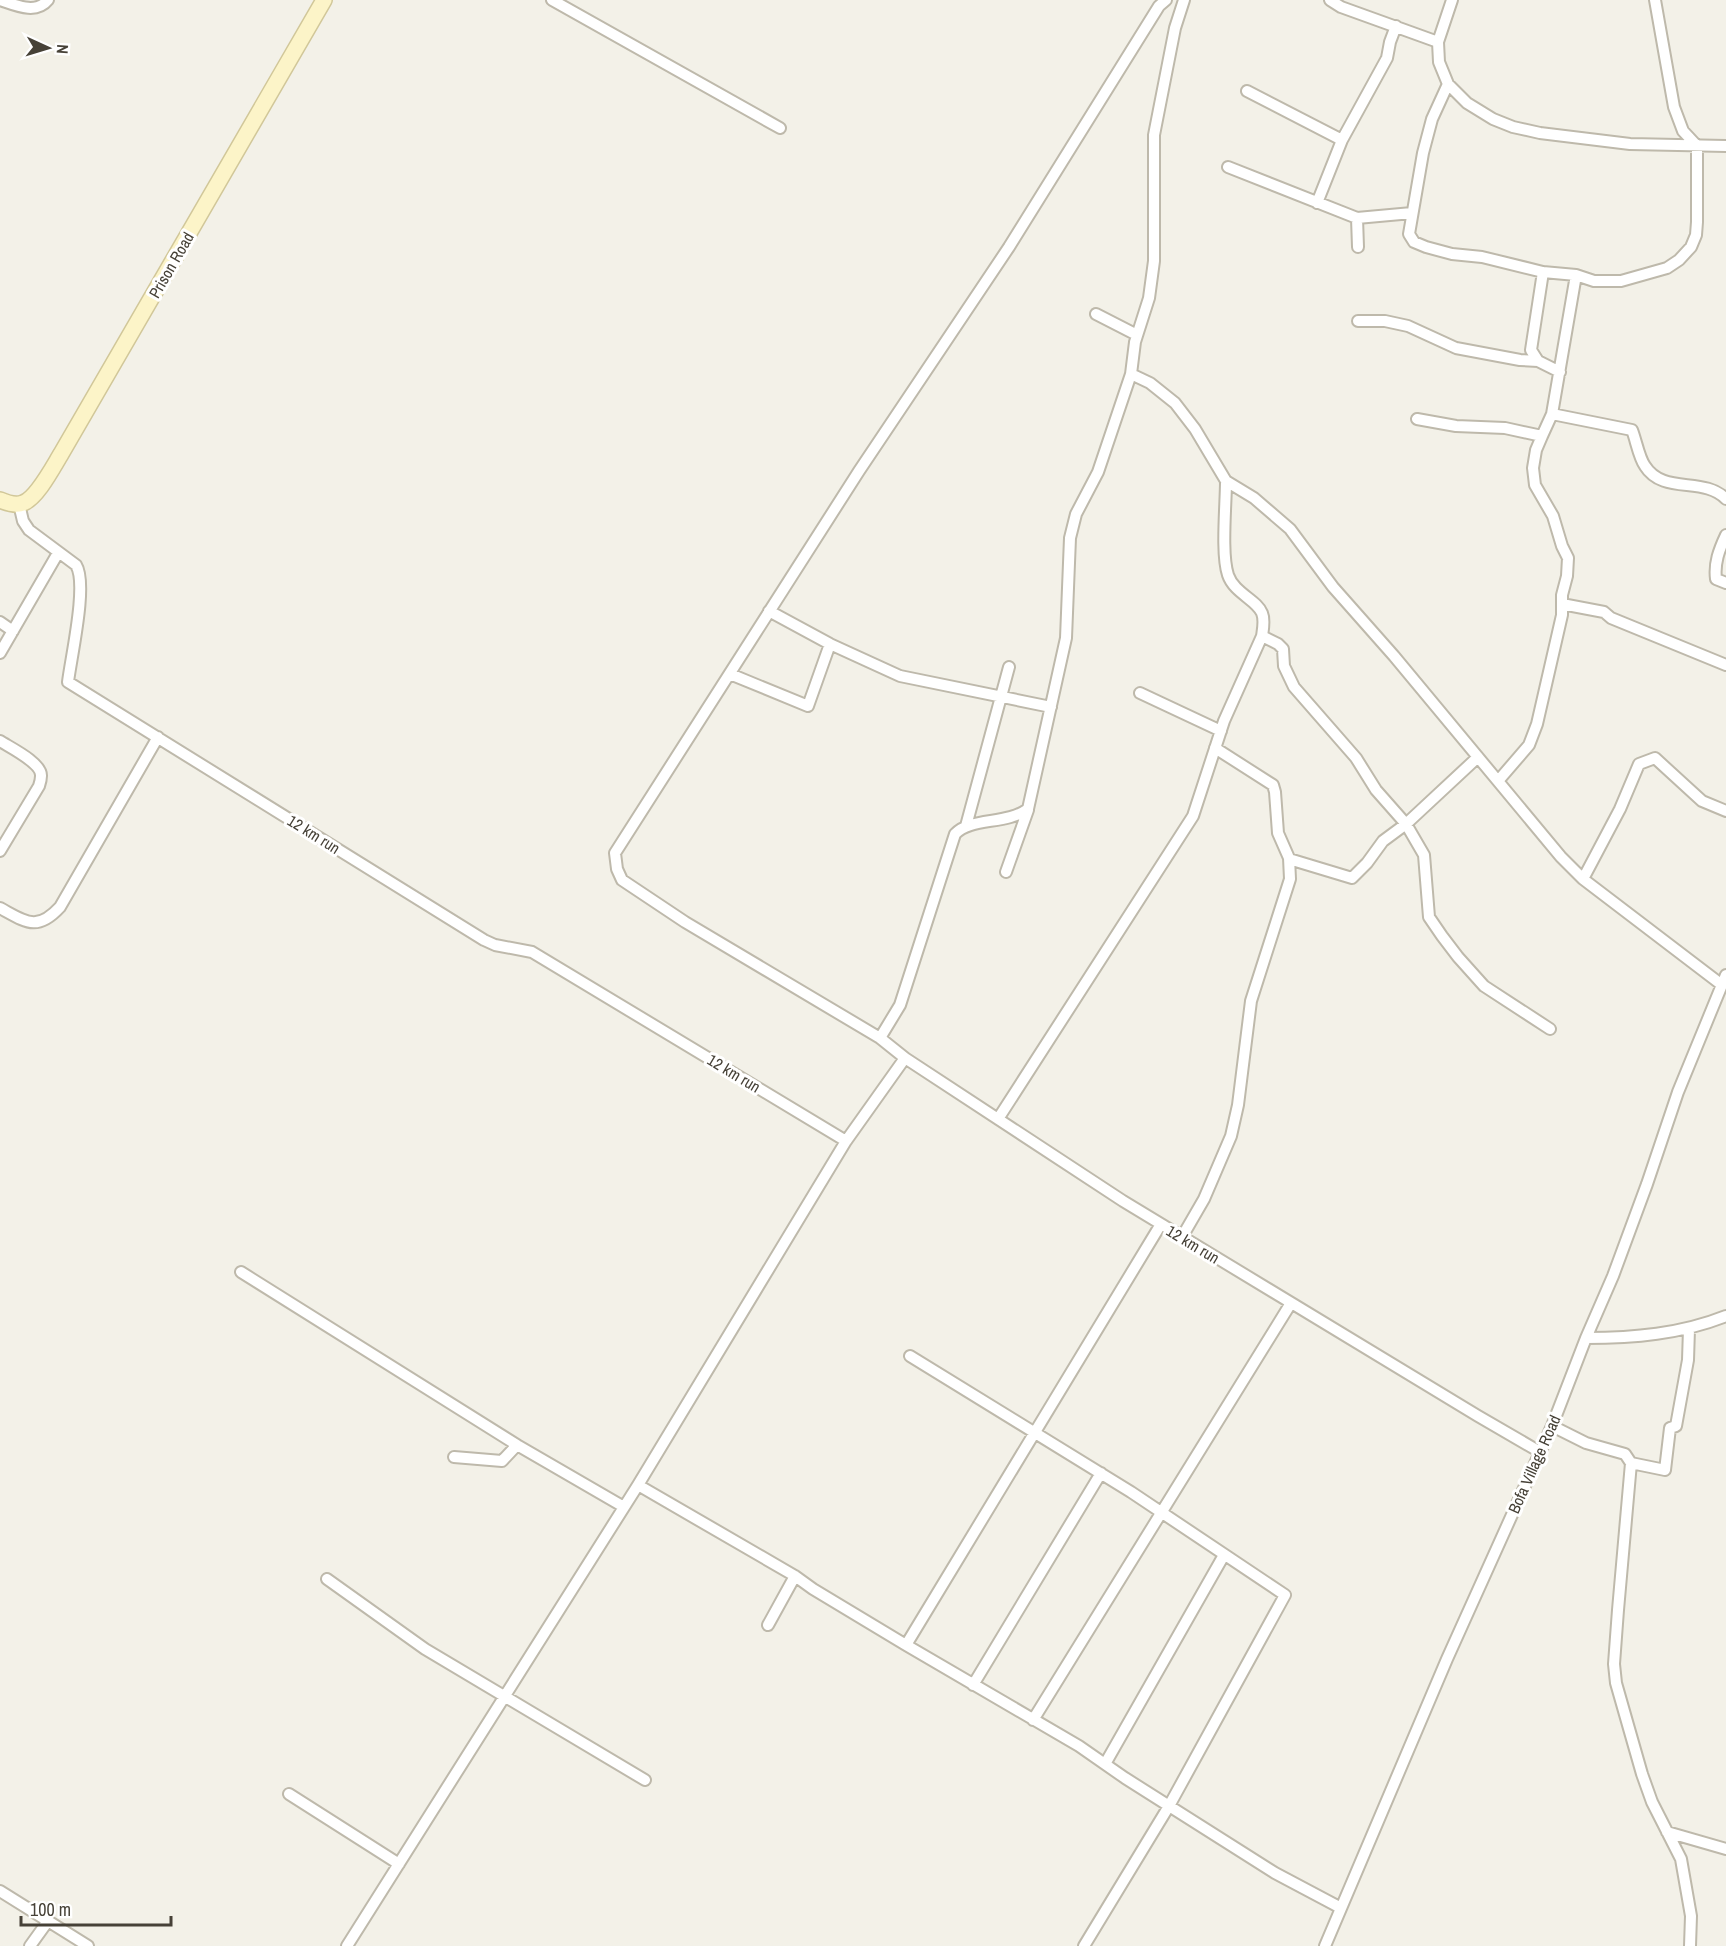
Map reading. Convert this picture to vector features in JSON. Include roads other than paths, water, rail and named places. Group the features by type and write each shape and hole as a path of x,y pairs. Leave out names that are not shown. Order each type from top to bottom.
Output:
{"street":[{"path":"0,0 36,8 44,5 48,0"},
{"name":"Prison Road","path":"19,504 25,503 34,494 61,454 324,0"},
{"path":"552,0 780,128"},
{"name":"12 km run","path":"1166,0 1159,6 1009,247 859,471 615,853 616,869 622,880 685,922 880,1038 905,1058 1161,1224 1540,1452"},
{"path":"1006,872 1028,809 1066,638 1070,538 1076,514 1098,472 1131,374 1137,335 1149,298 1154,261 1154,135 1175,28 1184,0"},
{"path":"1330,0 1341,7 1438,42"},
{"path":"1452,0 1438,42 1439,62 1448,84 1467,103 1493,119 1513,127 1540,133 1620,143 1726,146"},
{"path":"1448,84 1432,119 1423,153 1409,234 1414,242 1426,248 1452,254 1482,257 1544,272 1576,275 1594,280 1621,281 1667,268 1679,260 1691,247 1696,235 1697,146 1683,131 1674,107 1655,0"},
{"path":"1317,203 1342,140 1387,58 1396,26"},
{"path":"1247,91 1342,140"},
{"path":"1228,167 1357,218 1412,213"},
{"path":"1357,218 1358,246"},
{"path":"1538,361 1531,350 1544,272"},
{"path":"1498,781 1529,745 1537,724 1562,615 1568,558 1553,516 1535,486 1533,468 1536,450 1552,414 1576,275"},
{"path":"1096,314 1137,335"},
{"path":"1358,321 1385,321 1408,326 1456,348 1520,360 1538,361 1560,372"},
{"path":"1131,374 1150,383 1175,403 1196,429 1226,481 1254,498 1290,529 1333,587 1394,656 1561,857 1583,879 1724,980"},
{"path":"1552,414 1632,430 1643,465 1657,479 1711,489 1726,499"},
{"path":"1417,419 1456,426 1504,428 1542,436"},
{"path":"998,1119 1193,816 1221,731 1262,636 1261,611 1237,590 1228,577 1225,562 1226,481"},
{"path":"0,500 19,504"},
{"name":"12 km run","path":"19,504 28,530 76,565 80,572 79,603 68,682 484,940 495,945 532,952 846,1141"},
{"path":"1726,535 1714,568 1716,579 1726,583"},
{"path":"0,653 58,553"},
{"path":"1562,604 1604,612 1611,618 1726,665"},
{"path":"770,611 830,644 900,676 1051,707"},
{"path":"0,622 13,631"},
{"path":"1262,636 1283,649 1284,666 1294,687 1356,758 1376,790 1406,824 1424,855 1429,917 1442,936 1484,986 1550,1029"},
{"path":"730,674 808,706 830,644"},
{"path":"966,826 1008,668"},
{"path":"1140,693 1221,731"},
{"path":"0,908 26,922 38,923 50,918 60,907 158,737"},
{"path":"0,741 33,762 39,768 42,776 39,786 0,851"},
{"path":"1182,1237 1204,1199 1231,1136 1238,1105 1251,1001 1290,879 1290,859 1278,833 1273,785 1215,748"},
{"path":"1290,859 1352,878 1367,863 1383,841 1406,824 1478,757"},
{"path":"1583,879 1620,809 1639,764 1655,758 1702,801 1726,811"},
{"path":"880,1038 900,1005 955,834 966,826 1019,816 1028,809"},
{"name":"Bofa Village Road","path":"1325,1946 1447,1659 1552,1426 1613,1276 1678,1092 1724,980"},
{"path":"347,1946 638,1485 846,1141 905,1058"},
{"path":"906,1645 1161,1224"},
{"path":"241,1272 517,1444 624,1507"},
{"path":"1033,1720 1292,1303"},
{"path":"1586,1338 1618,1338 1689,1329 1726,1316"},
{"path":"1631,1463 1665,1470 1670,1428 1676,1426 1687,1370 1689,1329"},
{"path":"910,1356 1101,1473 1285,1595 1169,1806 1084,1946"},
{"path":"1552,1426 1586,1443 1625,1454 1631,1463 1617,1610 1614,1665 1616,1683 1652,1802 1681,1858 1691,1916 1690,1946"},
{"path":"454,1457 502,1461 517,1444"},
{"path":"973,1685 1101,1473"},
{"path":"638,1485 1079,1746 1275,1873 1341,1908"},
{"path":"1105,1764 1224,1555"},
{"path":"768,1625 795,1576"},
{"path":"327,1579 425,1649 645,1780"},
{"path":"288,1794 399,1864"},
{"path":"1667,1832 1726,1849"},
{"path":"0,1891 88,1946"},
{"path":"30,1946 48,1921"}]}
